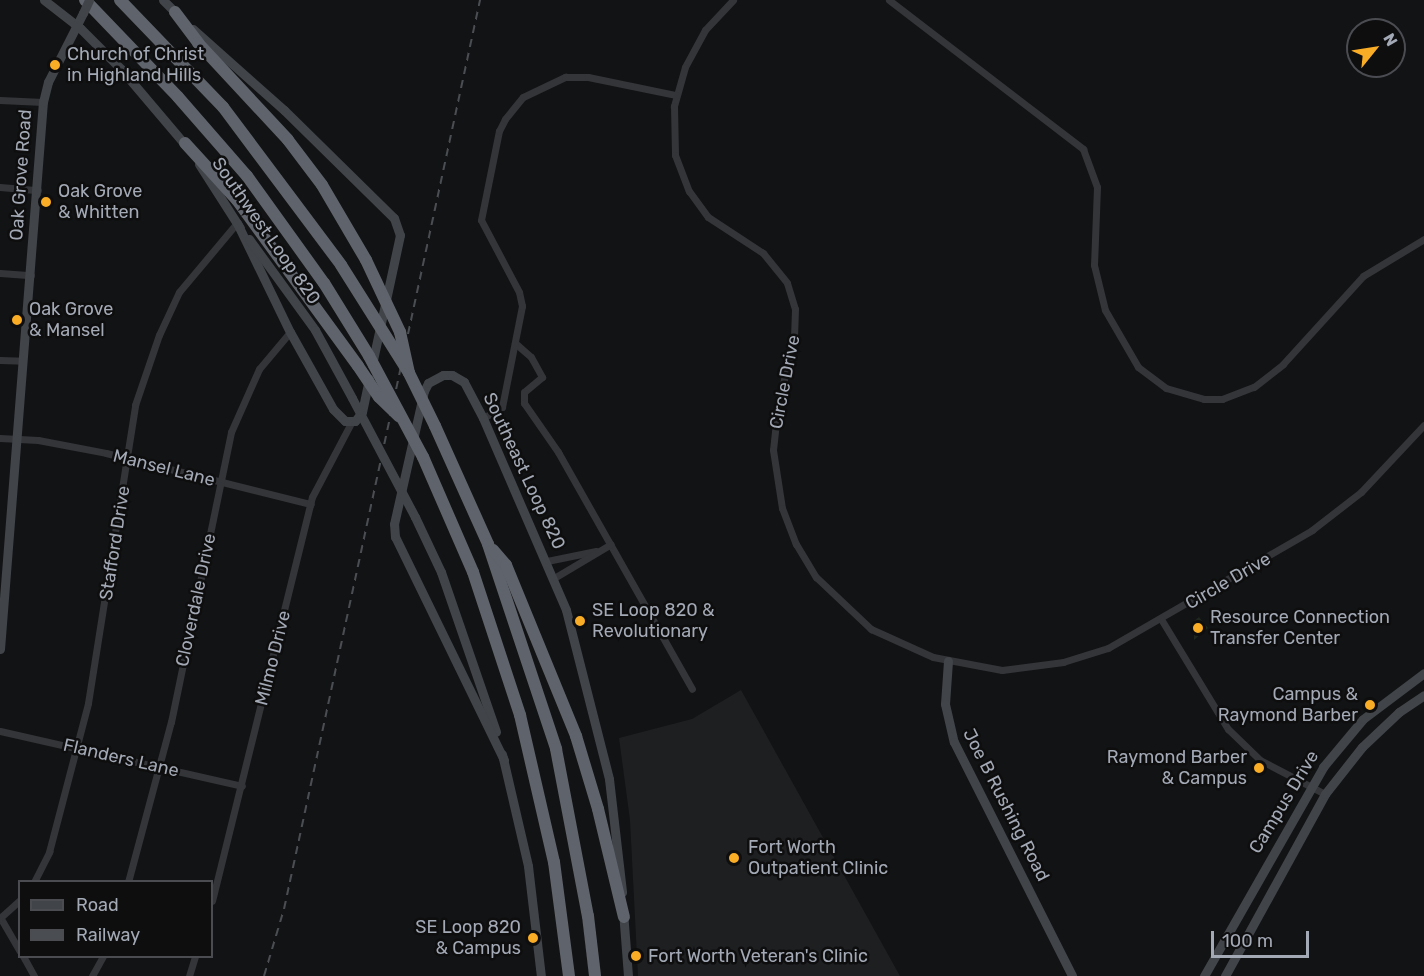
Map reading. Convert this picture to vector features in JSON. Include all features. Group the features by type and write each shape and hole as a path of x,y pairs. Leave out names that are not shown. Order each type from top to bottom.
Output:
{"highway":[{"path":"87,0 178,97 247,176 324,283 423,457 473,572 520,715 554,862 569,976"},
{"path":"120,0 223,107 342,265 409,373 435,426 488,544 556,749 588,916 595,976"},
{"path":"175,12 198,43 288,140 322,185 366,260 400,332 409,373"},
{"path":"185,143 237,200 379,397 405,422"},
{"path":"488,544 506,565 576,736 598,809 624,917"}],"main road":[{"name":"Southwest Loop 820","path":"44,0 77,26 142,90 185,143 237,224 315,330 416,518"},
{"name":"Oak Grove Road","path":"0,649 38,190 43,102 48,82 77,26 87,0"},
{"path":"163,0 382,204 399,229 362,412 351,423 333,409 290,332 237,224"},
{"name":"Southeast Loop 820","path":"504,760 395,537 394,524 428,383 443,375 459,377 483,418 554,578 578,649 609,779 628,976"},
{"name":"Southeast Loop 820","path":"416,518 441,572 504,760 528,866 541,976"},
{"name":"Joe B Rushing Road","path":"948,661 945,704 954,742 1064,956 1072,976"},
{"name":"Campus Drive","path":"1204,976 1308,787 1363,719 1424,673"},
{"name":"Campus Drive","path":"1225,976 1325,794 1362,747 1399,712 1424,695"},
{"path":"1256,882 1271,891"},
{"name":"Joe B Rushing Road","path":"1064,956 1078,976"}],"street":[{"name":"Circle Drive","path":"733,0 693,48 676,94 675,155 689,191 717,225 772,262 793,299 794,338 778,404 773,450 782,508 796,544 816,577 855,618 890,640 948,661 1002,670 1047,666 1108,648 1285,549 1336,513 1383,471 1424,425"},
{"path":"889,0 1083,149 1097,188 1094,265 1105,310 1138,367 1166,388 1204,399 1222,399 1254,387 1283,363 1363,276 1424,239"},
{"path":"483,418 502,407 515,343 521,298 481,220 499,131 506,119 538,86 565,77 588,77 676,94"},
{"path":"0,100 43,102"},
{"path":"0,187 38,190"},
{"name":"Stafford Drive","path":"35,880 49,852 77,747 108,593 135,405 166,320 188,279 237,224"},
{"path":"0,273 31,275"},
{"name":"Cloverdale Drive","path":"129,880 160,766 220,482 242,401 259,369 290,332"},
{"path":"515,343 531,357 542,377 524,392 524,403 558,452 692,689"},
{"path":"0,360 23,361"},
{"name":"Milmo Drive","path":"213,897 311,504 320,476 351,423"},
{"name":"Mansel Lane","path":"0,438 16,437 128,459 311,504"},
{"path":"554,578 611,544"},
{"path":"547,561 596,551"},
{"path":"1161,619 1228,729 1260,760 1325,794"},
{"name":"Flanders Lane","path":"0,731 242,786"},
{"path":"18,902 0,917 18,948"},
{"path":"24,958 34,976"},
{"path":"92,976 102,958"},
{"path":"189,976 195,958"}],"shaded area":[{"path":"1199,617 1208,628 1194,640 1194,621"},
{"name":"Fort Worth Outpatient Clinic","path":"741,690 900,976 638,976 630,820 619,738 692,719"}],"railway":[{"path":"264,976 284,909 480,0"}],"place":[{"name":"Church of Christ in Highland Hills","path":"55,65"},
{"name":"Oak Grove & Whitten","path":"46,202"},
{"name":"Oak Grove & Mansel","path":"17,320"},
{"name":"SE Loop 820 & Revolutionary","path":"580,621"},
{"name":"Resource Connection Transfer Center","path":"1198,628"},
{"name":"Campus & Raymond Barber","path":"1370,705"},
{"name":"Raymond Barber & Campus","path":"1259,768"},
{"name":"Fort Worth Outpatient Clinic","path":"734,858"},
{"name":"SE Loop 820 & Campus","path":"533,938"},
{"name":"Fort Worth Veteran's Clinic","path":"636,956"}]}
